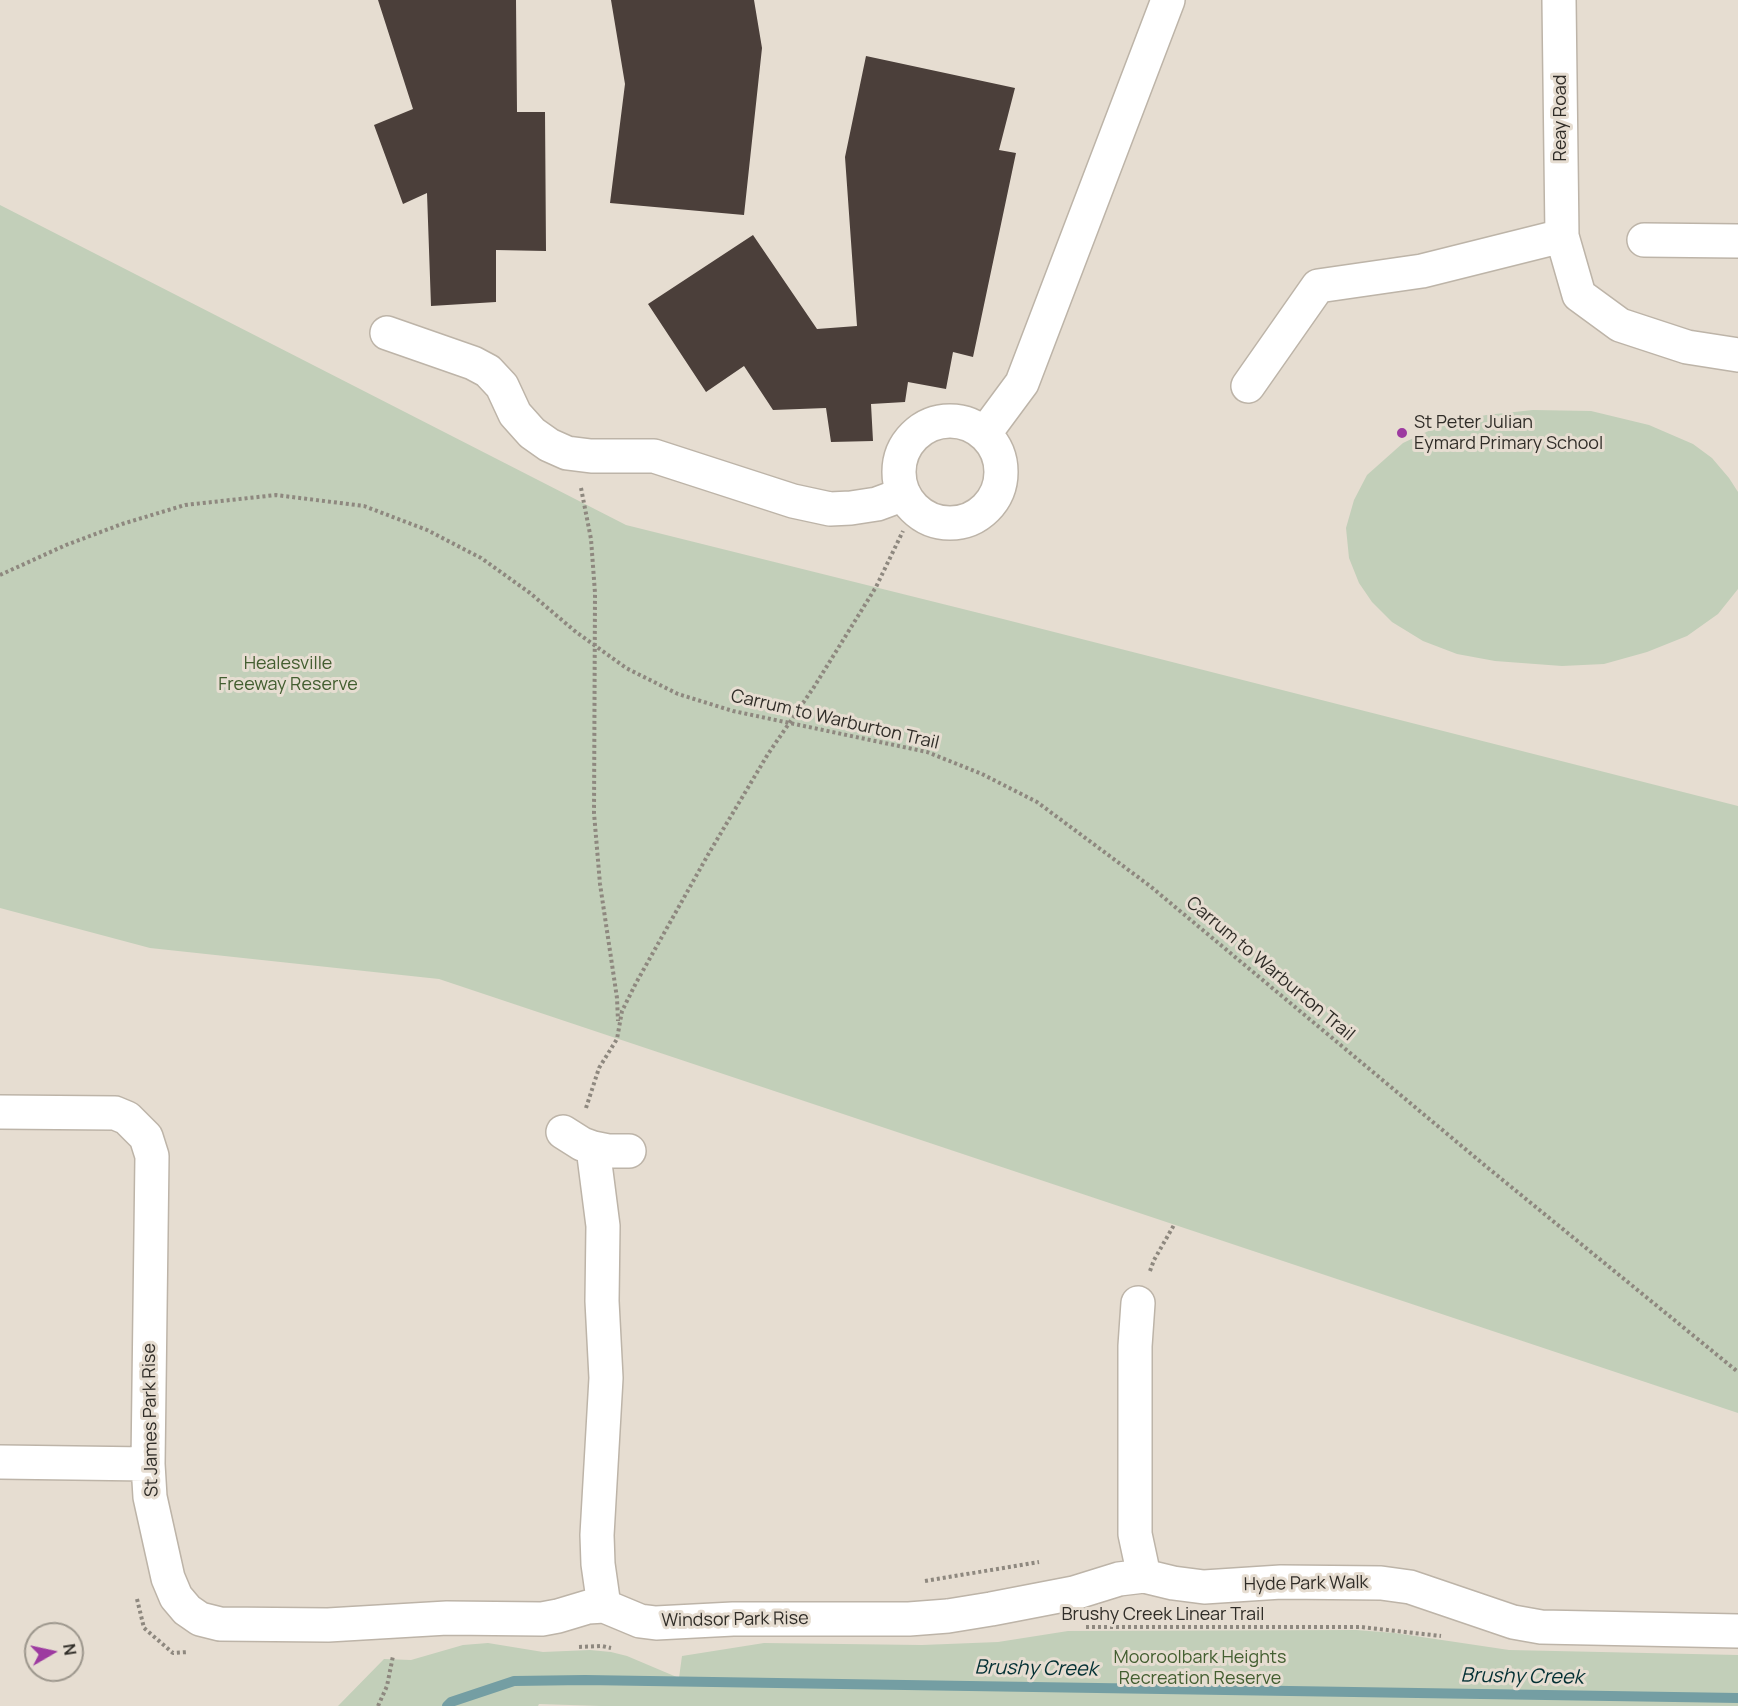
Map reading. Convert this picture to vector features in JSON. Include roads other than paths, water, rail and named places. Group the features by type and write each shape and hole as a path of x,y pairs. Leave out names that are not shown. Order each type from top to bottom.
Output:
{"street":[{"name":"Reay Road","path":"1559,0 1562,236 1580,295 1620,326 1687,347 1738,355"},
{"path":"986,433 1022,382 1158,3"},
{"path":"1248,386 1318,286 1422,271 1562,236"},
{"path":"1644,240 1738,241"},
{"path":"387,333 472,363 488,372 502,386 515,414 532,433 549,445 574,454 654,456 793,501 830,508 908,501"},
{"path":"956,420 972,424 986,433 996,446 1002,462 1002,478 997,494 987,508 975,518 959,523 942,523 927,518 908,501 899,478 899,463 904,448 913,435 926,426 941,421 956,420"},
{"name":"St James Park Rise","path":"0,1112 115,1113 127,1118 146,1137 152,1156 148,1464 150,1497 168,1578 177,1597 187,1610 200,1619 220,1624 328,1625 447,1618 542,1619 588,1607 604,1606"},
{"path":"604,1606 599,1575 597,1535 606,1378 602,1301 603,1226 578,1140 629,1151"},
{"path":"1138,1303 1135,1346 1135,1534 1144,1576"},
{"path":"0,1462 148,1464"},
{"name":"Windsor Park Rise","path":"604,1606 640,1621 656,1623 733,1619 909,1619 948,1616 990,1609 1074,1593 1119,1579 1144,1576"},
{"name":"Hyde Park Walk","path":"1144,1576 1204,1587 1281,1582 1381,1583 1410,1587 1513,1622 1541,1626 1738,1630"}],"waterway":[{"name":"Brushy Creek","path":"447,1706 451,1702 514,1681 585,1680 1738,1698"}],"place":[{"name":"St Peter Julian Eymard Primary School","path":"1402,433"}],"park label":[{"name":"Healesville Freeway Reserve","path":"288,674"},
{"name":"Mooroolbark Heights Recreation Reserve","path":"1200,1668"}]}
